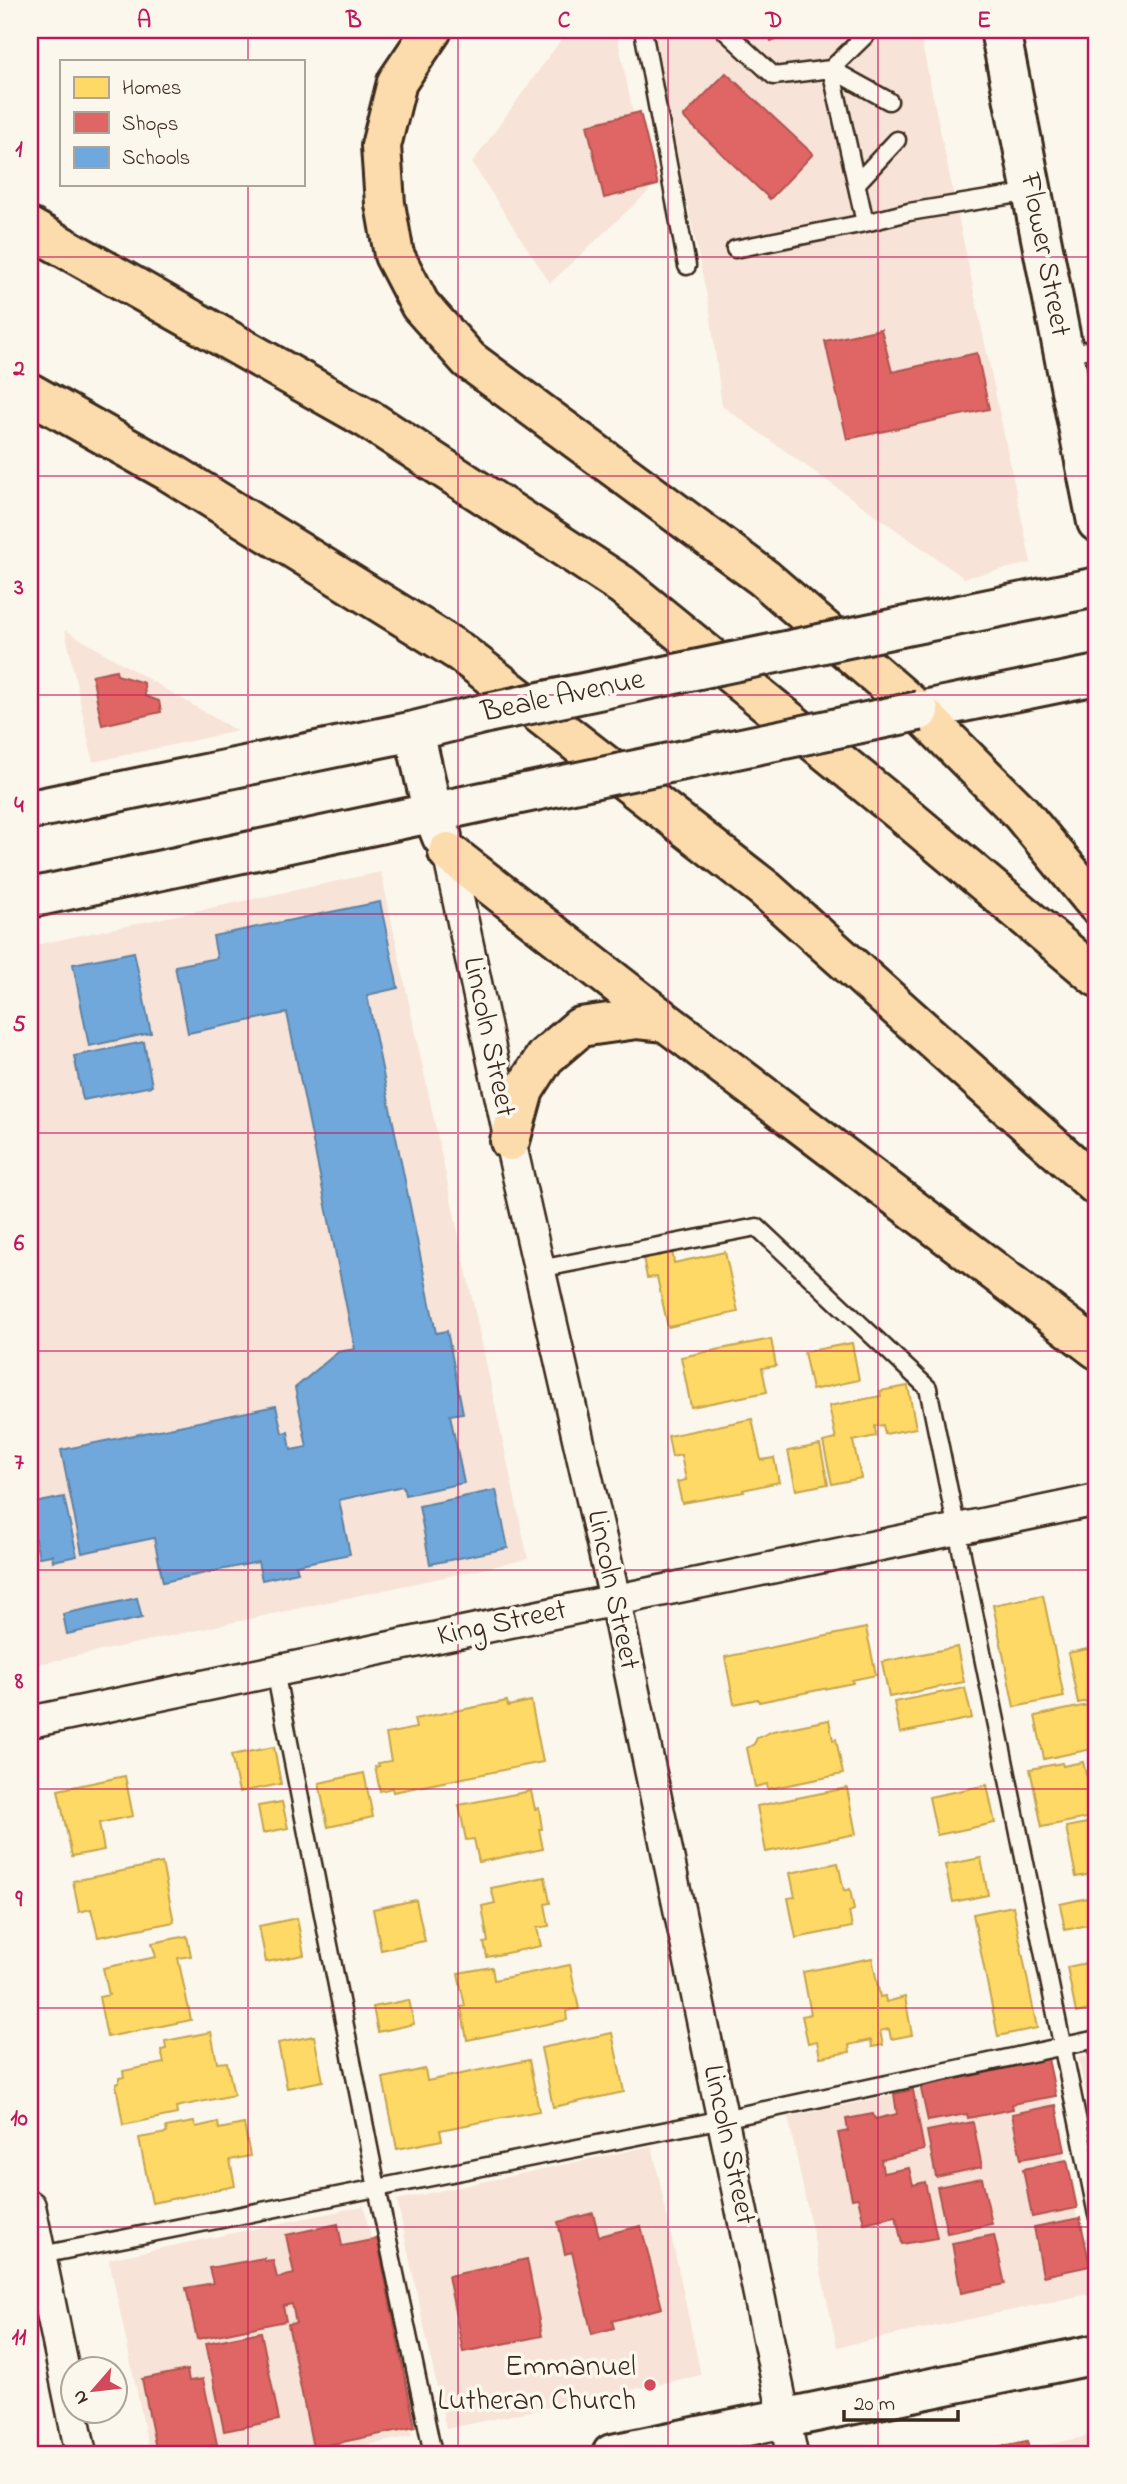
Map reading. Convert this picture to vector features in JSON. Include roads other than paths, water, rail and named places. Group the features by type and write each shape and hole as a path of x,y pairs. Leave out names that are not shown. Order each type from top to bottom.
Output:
{"highway":[{"path":"432,30 397,82 380,146 385,204 394,255 420,305 469,360 764,578 925,717 1021,813 1097,905"},
{"path":"30,228 368,419 622,585 902,813 1097,977"},
{"path":"30,393 170,472 460,652 765,889 1097,1186"},
{"path":"448,852 666,1022 1097,1349"},
{"path":"510,1141 524,1090 545,1057 580,1027 637,1019 666,1022"}],"main road":[{"name":"Flower Street","path":"1000,30 1032,192 1081,351 1095,503"},
{"name":"Beale Avenue","path":"30,810 1097,587"},
{"path":"30,898 1097,675"},
{"name":"Lincoln Street","path":"414,730 433,814 448,852"},
{"path":"612,2454 789,2436 1097,2354"}],"street":[{"name":"Lincoln Street","path":"448,852 510,1141 615,1600 789,2436"},
{"name":"King Street","path":"30,1722 1097,1500"},
{"path":"30,2206 35,2257 81,2454"}],"lane":[{"path":"643,30 687,266"},
{"path":"724,30 774,76 831,69 889,101"},
{"path":"831,69 871,30"},
{"path":"831,69 865,223"},
{"path":"857,183 897,139"},
{"path":"735,249 909,212 1032,192"},
{"path":"539,1269 757,1227 928,1388 1097,2215"},
{"path":"275,1671 377,2188 433,2454"},
{"path":"35,2257 723,2119 1097,2039"}],"place":[{"name":"Emmanuel Lutheran Church","path":"650,2385"}]}
